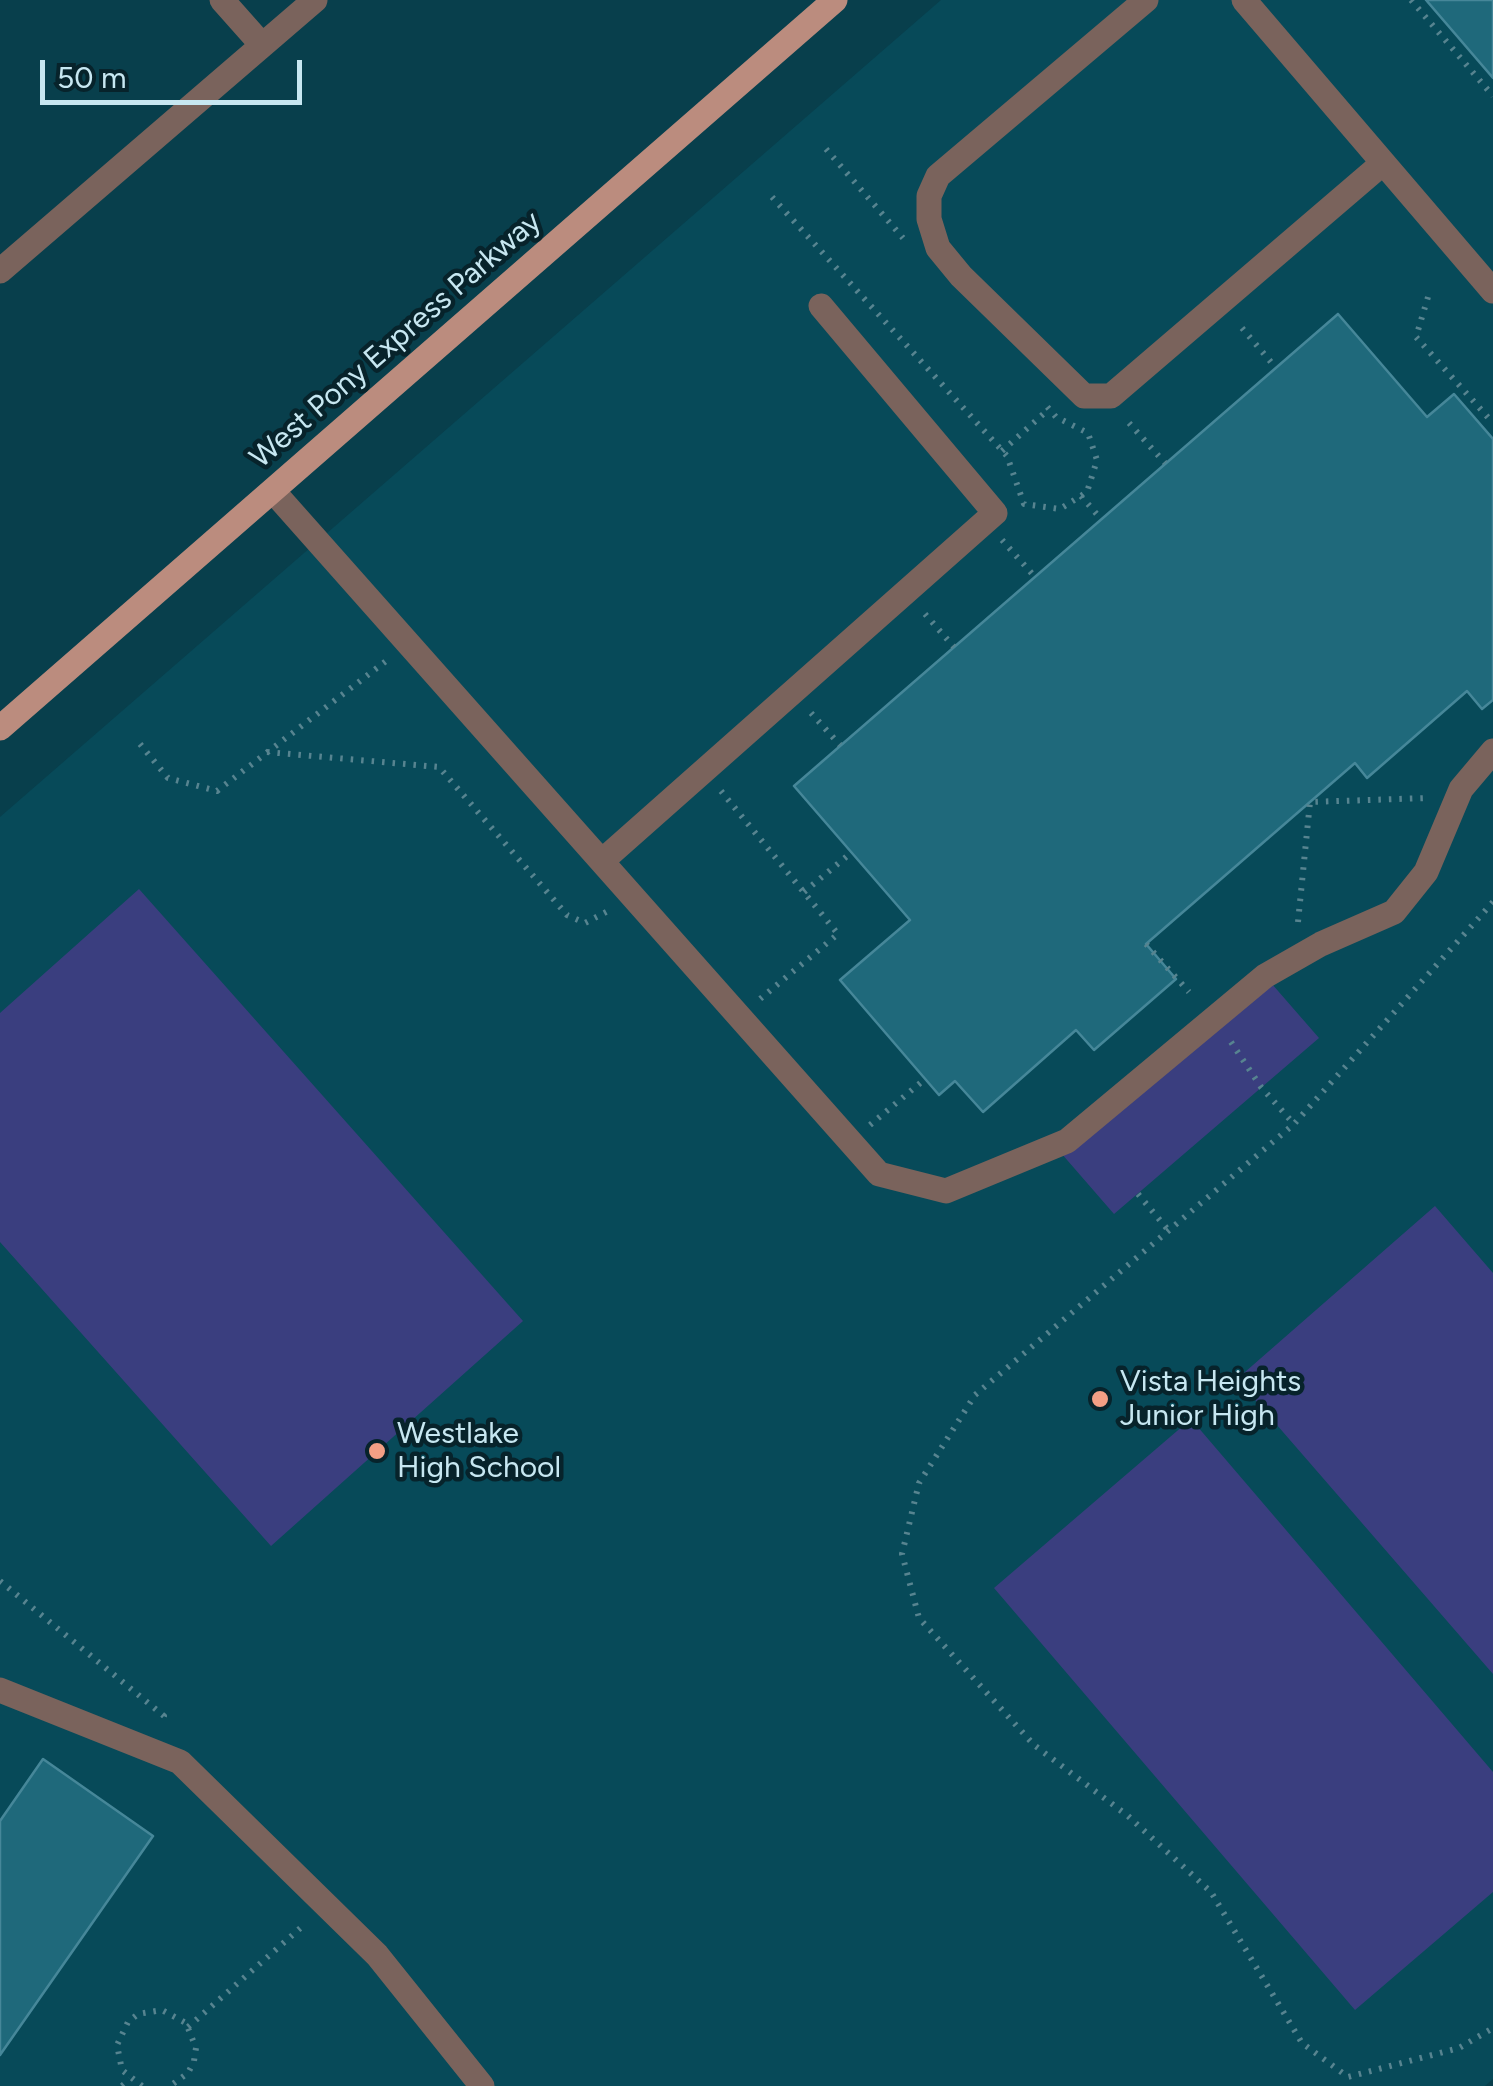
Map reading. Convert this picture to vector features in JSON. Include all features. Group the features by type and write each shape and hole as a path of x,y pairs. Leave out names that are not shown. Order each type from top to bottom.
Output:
{"main road":[{"name":"West Pony Express Parkway","path":"0,728 835,0"}],"street":[{"path":"222,0 262,46"},
{"path":"0,271 315,0"},
{"path":"1146,0 938,176 929,196 929,218 938,248 960,276 1084,396 1111,396 1383,163"},
{"path":"1244,0 1493,291"},
{"path":"602,862 995,514 821,306"},
{"path":"272,491 879,1174 946,1191 1067,1141 1265,976 1321,944 1394,912 1426,872 1458,797 1493,751"},
{"path":"0,1690 180,1762 378,1955 482,2086"}],"path":[{"path":"1411,0 1493,96"},
{"path":"826,149 913,250"},
{"path":"772,197 1007,456 1024,504 1060,509 1087,492 1097,460 1088,433 1056,416 1037,394"},
{"path":"1428,297 1416,337 1493,423"},
{"path":"1242,328 1276,368"},
{"path":"1002,451 1049,409"},
{"path":"1129,422 1165,464"},
{"path":"1081,496 1102,519"},
{"path":"1000,537 1034,577"},
{"path":"920,608 954,646"},
{"path":"140,744 168,778 217,791 386,660"},
{"path":"806,708 840,746"},
{"path":"268,752 439,768 567,915 584,923 609,911"},
{"path":"717,786 838,934 758,1000"},
{"path":"1294,960 1310,802 1458,797"},
{"path":"804,892 852,852"},
{"path":"1493,902 1294,1124 975,1396 919,1483 902,1554 919,1618 1034,1745 1128,1816 1211,1892 1302,2042 1348,2076 1459,2048 1493,2028"},
{"path":"1146,944 1190,992"},
{"path":"1215,1017 1261,1087 1294,1124"},
{"path":"850,1142 925,1079"},
{"path":"1138,1194 1169,1231"},
{"path":"0,1580 164,1716 162,1722"},
{"path":"188,2026 306,1924"},
{"path":"142,2086 130,2079 118,2058 117,2045 128,2022 150,2010 162,2010 175,2014 188,2026 196,2048 188,2073 170,2086"},
{"path":"122,2086 130,2079"}],"shaded area":[{"name":"Vista Heights Junior High","path":"941,0 1493,0 1493,2079 1485,2086 0,2086 0,817"},
{"path":"139,889 523,1321 271,1546 0,1242 0,1013"},
{"path":"1265,976 1319,1038 1114,1214 1061,1153"},
{"path":"1435,1206 1493,1273 1493,1674 1237,1379"},
{"path":"1191,1419 1493,1772 1493,1892 1355,2010 994,1588"}],"building":[{"path":"1426,0 1493,0 1493,78"},
{"path":"1338,314 1427,417 1454,394 1493,439 1493,700 1482,709 1467,691 1367,778 1355,763 1146,944 1176,979 1094,1050 1076,1030 983,1112 955,1081 939,1095 840,980 910,920 794,786"},
{"path":"43,1759 153,1836 0,2055 0,1821"}],"place":[{"name":"Vista Heights Junior High","path":"1100,1399"},
{"name":"Westlake High School","path":"377,1451"}]}
